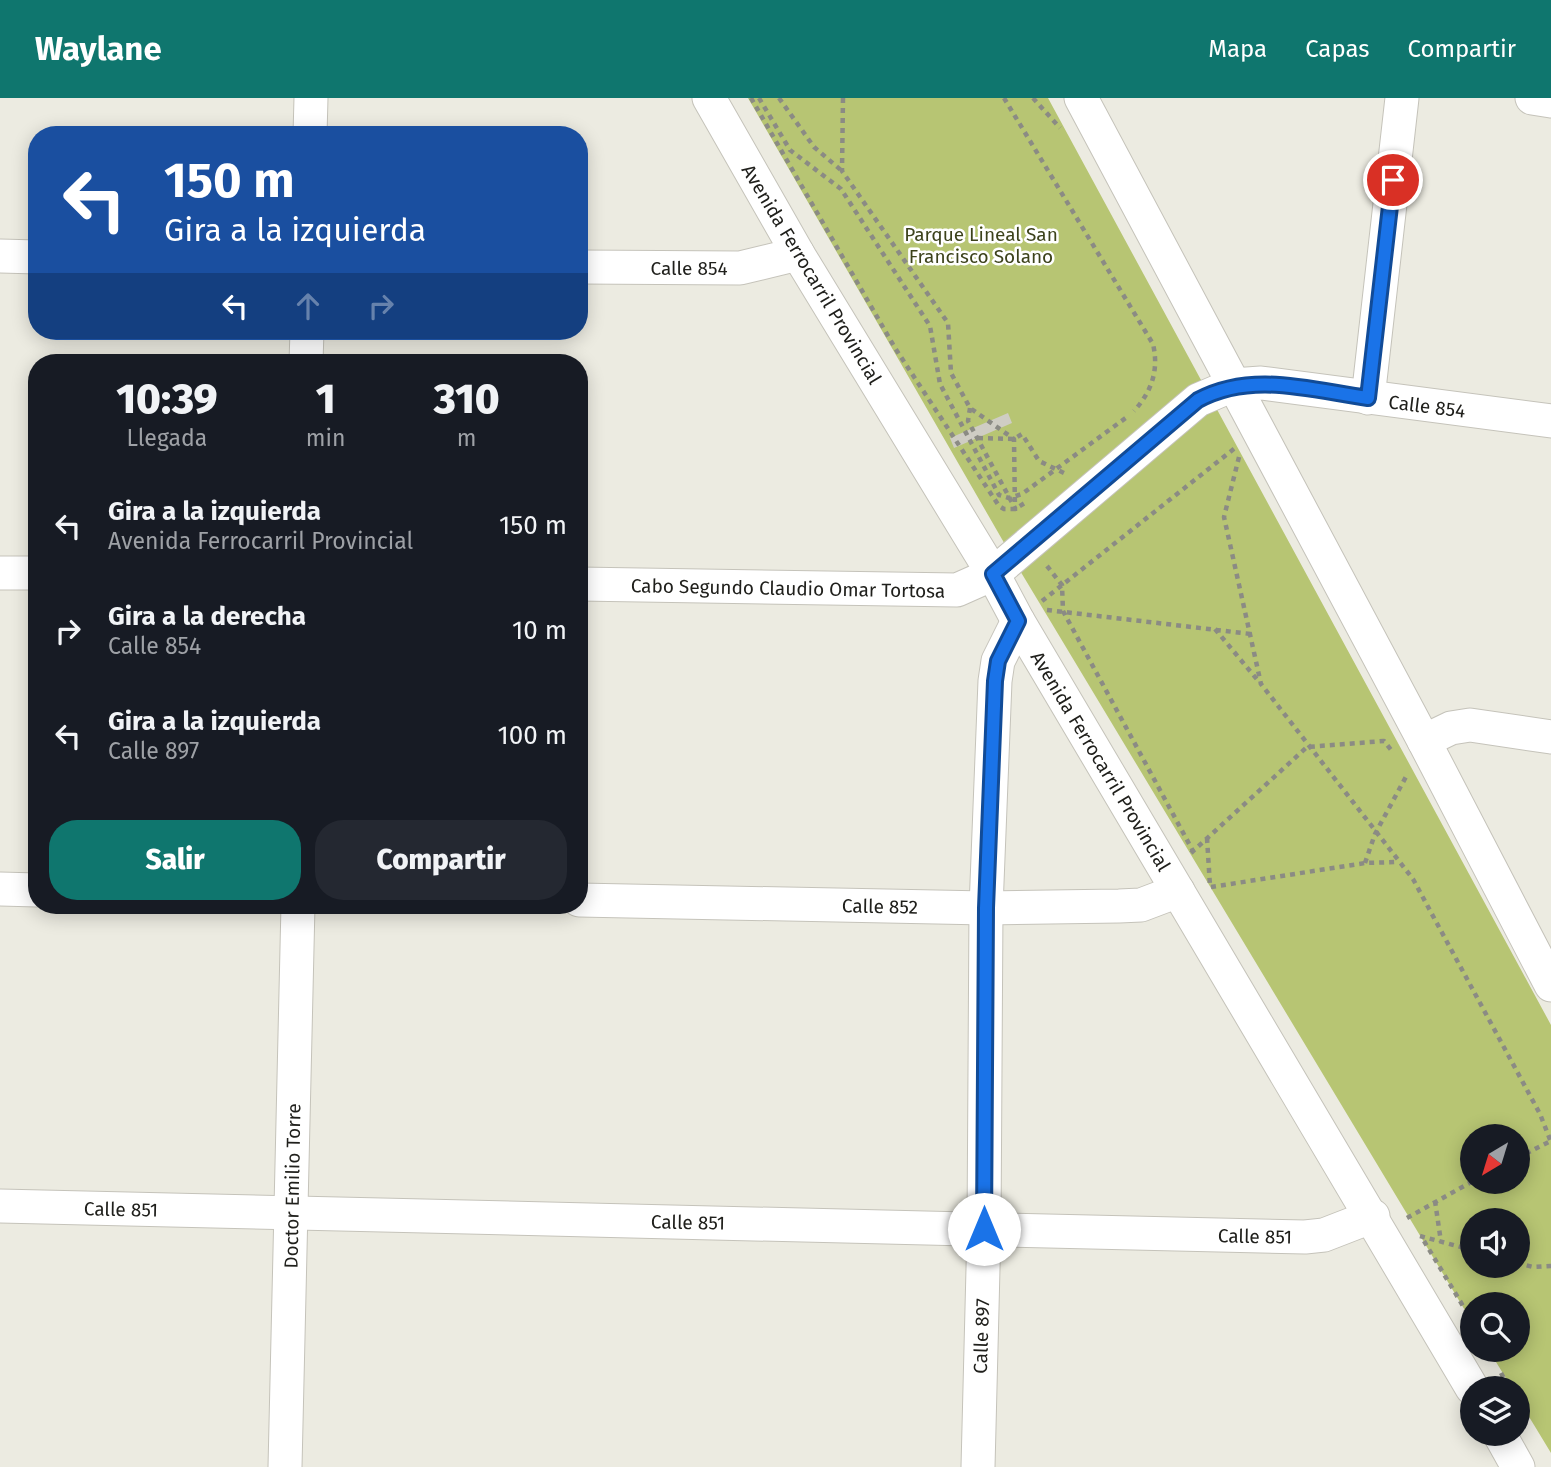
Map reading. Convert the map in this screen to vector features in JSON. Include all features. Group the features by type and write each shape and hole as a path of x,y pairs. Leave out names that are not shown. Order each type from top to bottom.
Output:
{"street":[{"path":"310,126 311,98"},
{"name":"Avenida Ferrocarril Provincial","path":"709,98 798,254 993,574 1026,615 1186,884 1465,1376"},
{"path":"1081,98 1233,385 1412,751 1551,985"},
{"path":"1368,398 1402,98"},
{"path":"1532,98 1551,101"},
{"name":"Calle 854","path":"588,267 740,268 798,254"},
{"path":"0,256 28,257"},
{"name":"Calle 854","path":"993,574 1198,400 1233,385 1261,383 1551,421"},
{"path":"0,573 28,573"},
{"name":"Cabo Segundo Claudio Omar Tortosa","path":"588,584 941,592 957,590 993,574"},
{"name":"Calle 897","path":"978,1467 984,1229 986,908 995,681 998,661 1026,615"},
{"path":"1412,751 1451,729 1470,725 1551,737"},
{"name":"Calle 852","path":"588,901 986,908 1142,905 1186,884"},
{"path":"0,889 28,890"},
{"name":"Doctor Emilio Torre","path":"285,1467 298,914"},
{"name":"Calle 851","path":"0,1206 1305,1237 1324,1235 1373,1216"},
{"path":"1506,1446 1518,1467"}],"path":[{"path":"751,98 895,348 999,506 1015,509 1034,496"},
{"path":"759,98 785,144 841,189 930,326 942,388 994,489 999,495 1012,497 1133,413 1153,383 1156,356 1145,328 1082,230 1004,98"},
{"path":"779,98 814,147 842,172 948,323 951,373 970,408 1014,439"},
{"path":"842,172 843,98"},
{"path":"970,408 968,421 1012,497"},
{"path":"1104,443 1135,420"},
{"path":"977,438 1014,439 1022,434 1039,461 1063,474"},
{"path":"1014,439 1012,497 1015,523 1062,585 1063,611 1193,851"},
{"path":"1026,615 1242,442 1224,517 1261,684"},
{"path":"1054,481 1074,466"},
{"path":"1026,615 1063,611 1251,634"},
{"path":"1215,629 1413,879 1540,1114 1551,1142 1530,1152"},
{"path":"1186,884 1193,851 1307,747 1384,741 1412,751 1365,863"},
{"path":"1186,884 1207,838"},
{"path":"1186,884 1365,863 1397,862"},
{"path":"1406,1219 1460,1188"},
{"path":"1435,1201 1441,1242"},
{"path":"1420,1236 1460,1247"},
{"path":"1530,1266 1551,1266"}],"green space":[{"name":"Parque Lineal San Francisco Solano","path":"748,98 1048,98 1551,1025 1551,1453 1530,1418 1530,1376 1505,1376 1496,1362 1530,1362 1530,1292 1460,1292 1460,1302 1022,574"}],"building":[{"path":"1008,413 1012,423 954,448 950,438"}],"route":[{"path":"984,1229 986,908 995,681 998,661 1018,621 993,574 1198,400 1212,392 1233,385 1261,383 1368,398 1393,180"}]}
